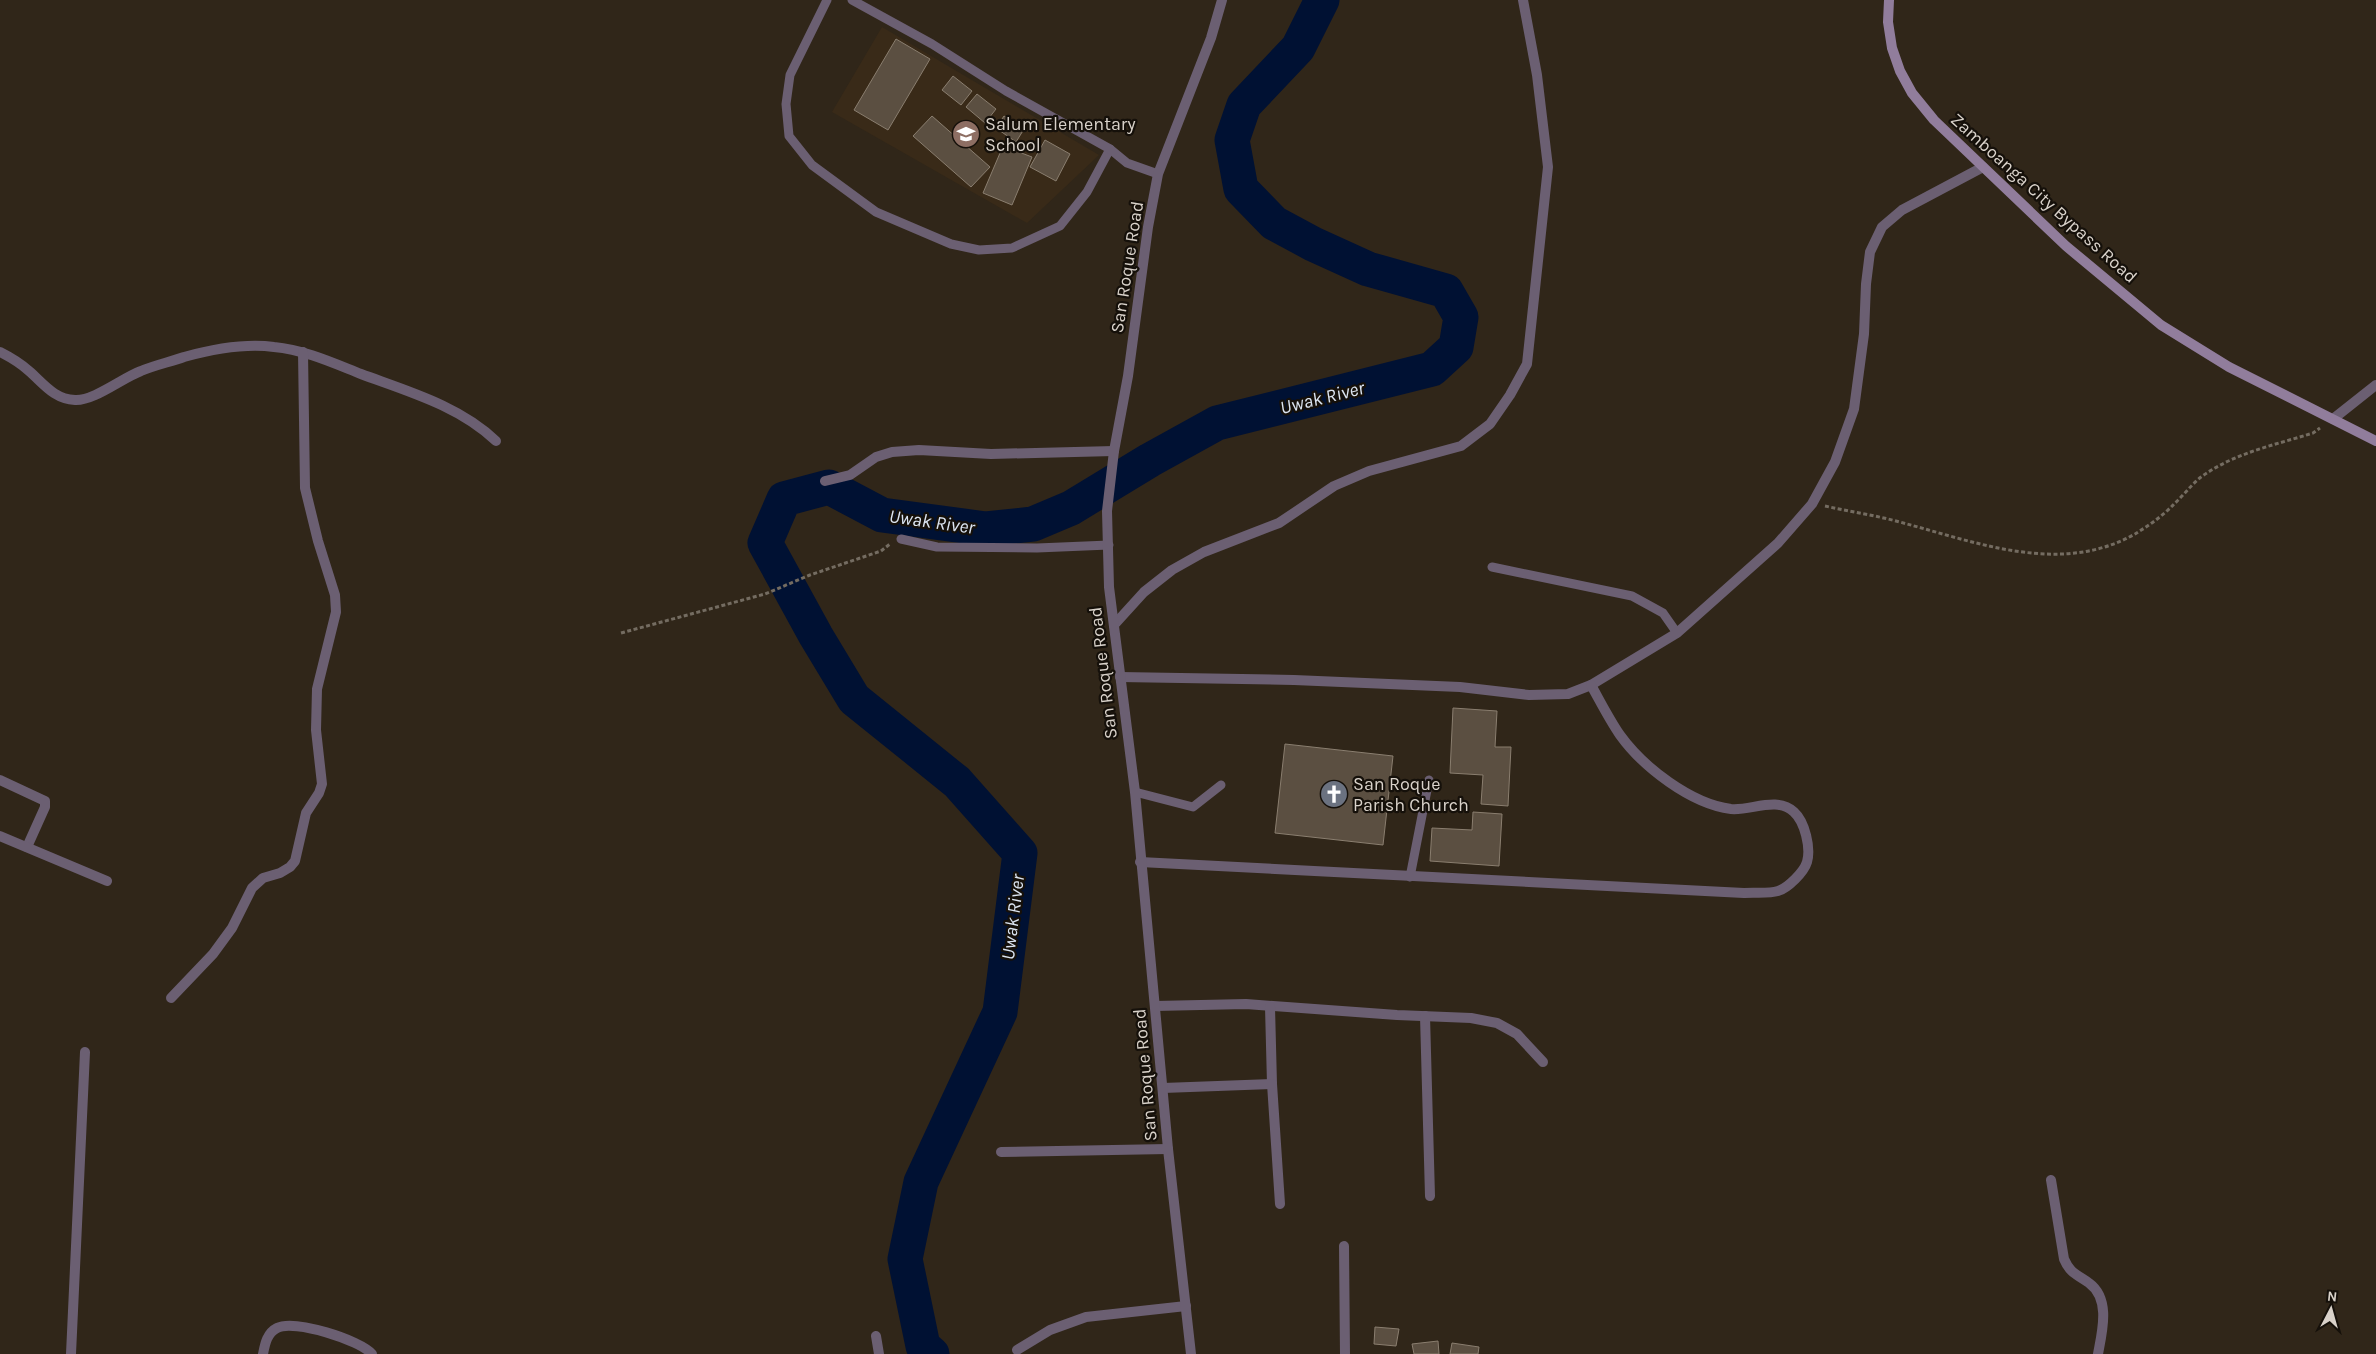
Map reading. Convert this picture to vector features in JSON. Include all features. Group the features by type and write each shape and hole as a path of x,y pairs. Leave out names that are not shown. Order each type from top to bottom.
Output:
{"main road":[{"name":"Zamboanga City Bypass Road","path":"1889,0 1888,22 1892,48 1900,70 1912,93 1934,120 2066,246 2161,325 2229,367 2376,441"}],"street":[{"name":"San Roque Road","path":"1191,1354 1168,1149 1135,792 1110,587 1107,511 1110,476 1128,376 1148,226 1158,174 1211,38 1222,0"},
{"path":"1114,625 1144,592 1172,570 1204,552 1279,523 1334,486 1369,471 1461,446 1490,424 1510,395 1527,364 1548,167 1537,75 1523,0"},
{"path":"1120,677 1294,680 1460,687 1529,695 1568,694 1591,685 1677,633 1778,543 1812,504 1835,462 1854,409 1864,334 1866,284 1870,252 1882,227 1902,210 1983,167"},
{"path":"0,352 29,371 60,398 77,400 91,397 140,371 214,350 248,346 274,346 303,352 411,393 462,415 482,428 496,441"},
{"path":"171,998 218,948 232,928 252,888 263,878 280,873 290,867 295,861 306,812 319,793 322,784 316,730 317,689 336,612 335,595 318,541 305,488 303,352"},
{"path":"2333,419 2376,385"},
{"path":"825,481 850,475 876,457 892,452 919,450 991,454 1114,451"},
{"path":"1140,862 1744,893 1779,891 1796,879 1807,862 1807,841 1802,825 1794,812 1773,804 1748,809 1730,809 1704,802 1680,789 1652,768 1620,735 1591,685"},
{"path":"0,780 45,801 45,807 27,847"},
{"path":"0,836 107,881"},
{"path":"1155,1006 1246,1004 1270,1007 1471,1018 1497,1023 1517,1034 1544,1062"},
{"path":"1270,1007 1272,1084 1280,1204"},
{"path":"1425,1016 1430,1196"},
{"path":"71,1354 85,1052"},
{"path":"1163,1088 1272,1084"},
{"path":"1001,1152 1168,1149"},
{"path":"2051,1180 2059,1243 2068,1270 2090,1284 2097,1291 2102,1303 2102,1332 2098,1354"},
{"path":"1344,1246 1345,1354"},
{"path":"1018,1350 1050,1330 1086,1316 1186,1306"},
{"path":"263,1354 271,1333 279,1327 297,1326 342,1338 365,1347 372,1354"},
{"path":"876,1336 879,1354"}],"lane":[{"path":"827,0 790,75 786,104 789,136 812,165 876,212 951,244 979,250 1012,248 1060,226 1087,192 1110,149"},
{"path":"852,0 932,44 1006,90 1110,149 1127,163 1158,174"},
{"path":"901,539 937,547 1037,548 1109,545"},
{"path":"1492,567 1632,596 1663,613 1677,633"},
{"path":"1410,877 1429,780"},
{"path":"1135,792 1193,807 1221,785"}],"path":[{"path":"1812,504 1904,523 1970,543 2006,551 2049,554 2100,549 2135,534 2173,506 2200,478 2229,460 2313,433 2333,419"},
{"path":"621,633 765,594 810,575 881,551 894,540 901,539"}],"shaded area":[{"name":"Salum Elementary School","path":"882,27 1099,155 1027,223 832,112"}],"building":[{"path":"896,39 930,59 888,130 854,110"},
{"path":"953,76 972,91 961,105 942,90"},
{"path":"977,94 996,109 985,123 966,107"},
{"path":"932,116 990,167 971,187 913,136"},
{"path":"1004,116 1024,129 1016,142 996,128"},
{"path":"1045,140 1070,154 1056,181 1030,167"},
{"path":"1003,146 1032,157 1012,205 983,193"},
{"path":"1453,708 1497,711 1495,747 1511,747 1508,806 1481,804 1483,775 1450,773"},
{"name":"San Roque Parish Church","path":"1285,744 1393,756 1383,845 1275,833"},
{"path":"1473,812 1502,814 1499,866 1430,861 1432,828 1472,830"},
{"path":"1375,1327 1399,1329 1396,1346 1374,1344"},
{"path":"1438,1341 1439,1354 1414,1354 1412,1344"},
{"path":"1452,1343 1479,1347 1478,1354 1450,1354"}],"waterway":[{"name":"Uwak River","path":"932,1354 923,1346 905,1259 921,1182 1000,1012 1020,853 957,782 854,699 816,636 765,543 784,499 829,487 882,515 986,529 1033,524 1071,508 1150,460 1217,423 1432,369 1456,347 1461,317 1446,291 1368,269 1313,244 1274,223 1241,189 1232,140 1244,105 1298,48 1322,0"}],"place":[{"name":"Salum Elementary School","path":"966,134"},
{"name":"San Roque Parish Church","path":"1334,794"}]}
